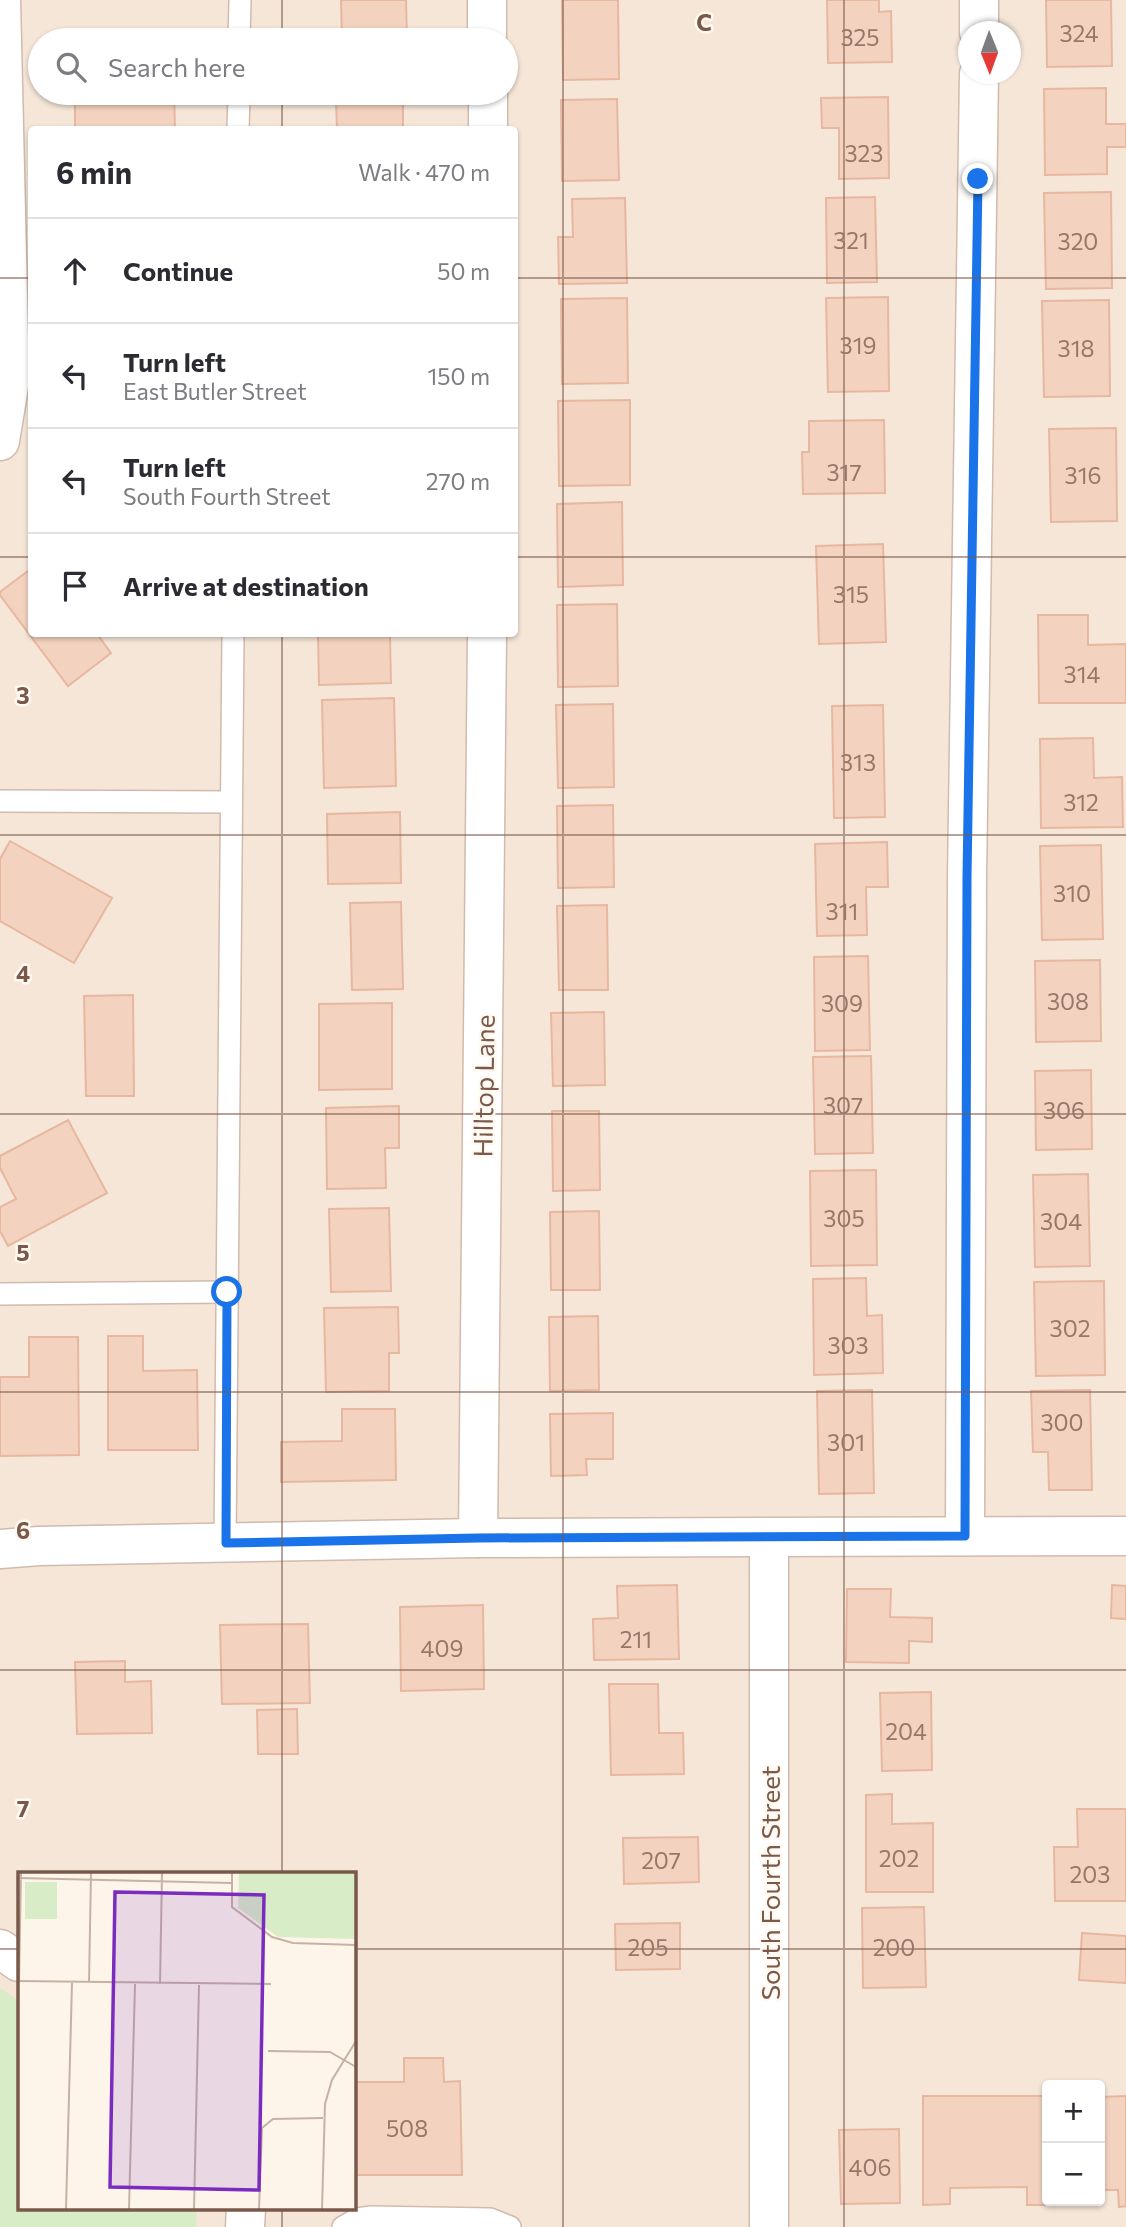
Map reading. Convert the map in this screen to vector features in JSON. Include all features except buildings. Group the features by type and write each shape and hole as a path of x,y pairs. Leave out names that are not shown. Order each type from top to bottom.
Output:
{"street":[{"path":"0,441 10,380 1,0"},
{"path":"488,0 488,28"},
{"path":"979,0 979,21"},
{"path":"965,1536 967,877 979,84"},
{"path":"488,105 488,126"},
{"name":"Hilltop Lane","path":"478,1538 487,637"},
{"path":"0,1549 39,1546 478,1538 1126,1536"},
{"name":"South Fourth Street","path":"769,1538 769,2227"},
{"path":"0,1949 18,1961"}],"lane":[{"path":"239,28 240,0"},
{"path":"238,126 239,105"},
{"path":"213,1543 227,1292 233,637"},
{"path":"0,801 231,802"},
{"path":"0,1294 227,1292"},
{"path":"344,2227 357,2219 370,2217 490,2219 510,2227"}],"shaded area":[{"path":"0,0 1126,0 1126,2227 0,2227"}],"green space":[{"path":"0,1988 18,2000 18,2210 197,2210 196,2227 0,2227"}],"route":[{"path":"227,1292 226,1543 478,1538 965,1536 967,877 978,179"}]}
